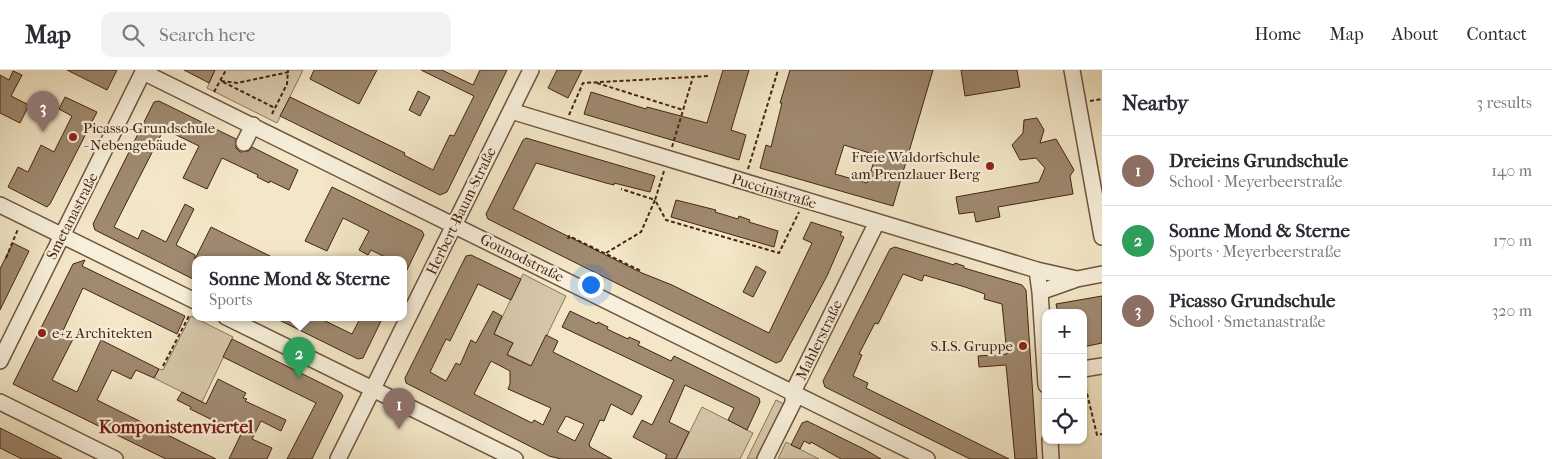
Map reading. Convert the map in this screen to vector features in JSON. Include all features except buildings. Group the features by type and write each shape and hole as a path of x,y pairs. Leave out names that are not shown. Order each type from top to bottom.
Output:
{"street":[{"name":"Herbert-Baum-Straße","path":"338,459 531,70"},
{"path":"1072,70 1102,237"},
{"name":"Gounodstraße","path":"144,71 927,459"},
{"name":"Smetanastraße","path":"0,361 3,345 62,236 144,71"},
{"name":"Puccinistraße","path":"511,111 670,153 803,200 1037,270 1077,279"},
{"path":"244,142 253,126"},
{"path":"0,205 62,236 192,306"},
{"name":"Mahlerstraße","path":"765,459 793,403 793,392 877,222"},
{"path":"1037,270 1044,354"},
{"path":"1040,292 1077,279 1102,274"},
{"path":"234,321 515,459"},
{"path":"1087,368 1102,366"},
{"path":"0,402 115,459"},
{"path":"1050,444 1051,459"}],"path":[{"path":"214,93 226,70"},
{"path":"748,169 778,70"},
{"path":"221,81 237,82 288,71 287,84 272,114"},
{"path":"569,116 583,83 710,76"},
{"path":"606,254 641,232 655,200 693,77"},
{"path":"221,81 275,108"},
{"path":"595,82 683,110"},
{"path":"1088,101 1102,99"},
{"path":"621,189 655,200 666,220 779,253 798,216 803,200"},
{"path":"6,258 24,216"},
{"path":"568,240 570,236 640,271"},
{"path":"163,366 192,309"},
{"path":"1087,395 1096,435 1102,434"}],"shaded area":[{"path":"215,70 303,70 277,123 207,88"},
{"path":"523,274 566,296 532,366 507,354 513,343 494,334"},
{"path":"191,316 192,321 201,321 233,337 202,402 154,378 159,369 163,370"},
{"path":"776,400 792,408 767,459 747,459"},
{"path":"702,407 753,433 740,459 676,459"},
{"path":"786,442 819,459 778,459"}],"place":[{"name":"Picasso Grundschule","path":"43,132"},
{"name":"Picasso-Grundschule - Nebengebäude","path":"73,137"},
{"name":"Freie Waldorfschule am Prenzlauer Berg","path":"990,166"},
{"name":"e+z Architekten","path":"42,333"},
{"name":"S.I.S. Gruppe","path":"1023,346"},
{"name":"Sonne Mond & Sterne","path":"299,378"},
{"name":"Dreieins Grundschule","path":"399,429"}],"district":[{"name":"Komponistenviertel","path":"176,427"}]}
